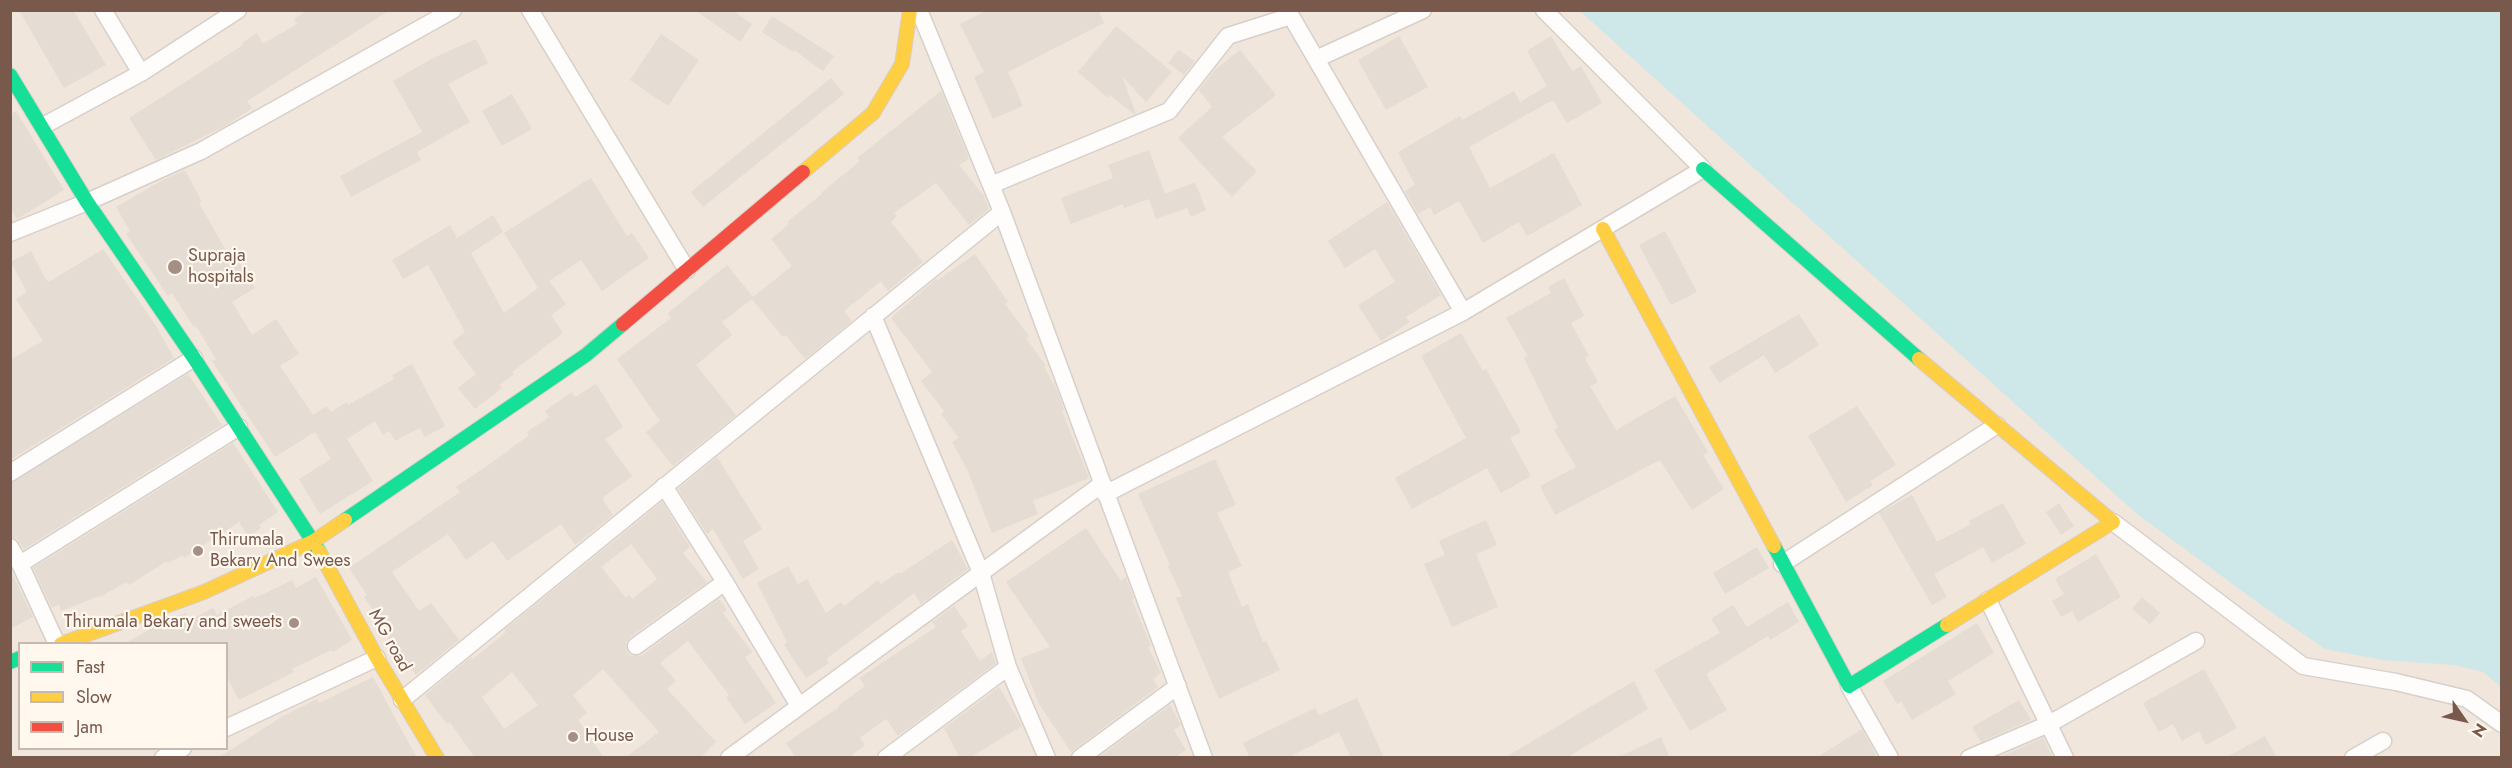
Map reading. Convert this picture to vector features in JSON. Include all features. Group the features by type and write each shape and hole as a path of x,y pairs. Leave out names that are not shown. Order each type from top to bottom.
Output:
{"street":[{"path":"103,10 141,73"},
{"path":"42,126 141,73 238,10"},
{"path":"10,233 87,202 201,151 453,10"},
{"path":"530,10 687,270"},
{"path":"65,642 204,592 314,541 586,355 873,113 902,64 910,10"},
{"path":"919,10 1002,212 1204,758"},
{"path":"1316,59 1423,10"},
{"path":"1544,10 1703,169 1881,327 2113,522 2303,666 2396,682 2467,699 2502,724"},
{"path":"991,185 1168,111 1228,36 1291,16 1462,312"},
{"name":"MG road","path":"10,75 87,202 194,358 314,541 377,658 437,758"},
{"path":"729,758 981,573 1103,489 1462,312 1703,169"},
{"path":"402,700 1002,212"},
{"path":"1603,229 1782,564 1890,758"},
{"path":"873,316 981,573 1008,668 1047,758"},
{"path":"10,473 194,358"},
{"path":"1782,564 1997,424"},
{"path":"20,564 239,427"},
{"path":"664,486 799,706"},
{"path":"1849,686 2113,522"},
{"path":"10,548 58,642"},
{"path":"636,646 725,582"},
{"path":"1988,600 2065,758"},
{"path":"1969,758 2049,724 2196,641"},
{"path":"228,727 377,658"},
{"path":"886,758 1008,668"},
{"path":"1080,758 1178,686"},
{"path":"2353,758 2383,741"},
{"path":"163,758 179,750"}],"shaded area":[{"path":"10,11 2501,11 2501,757 11,757"}],"water":[{"path":"1580,11 2501,11 2501,687 2483,672 2454,665 2382,660 2325,649 2137,514"}],"building":[{"path":"19,10 73,10 106,65 64,88"},
{"path":"308,10 390,10 247,101 252,108 227,125 156,160 129,118 243,45 242,43 257,33 263,44 297,24 294,19"},
{"path":"695,10 732,10 752,24 740,42"},
{"path":"988,10 1098,10 1104,23 1008,72 1023,106 993,119 974,77 984,72 960,24"},
{"path":"772,16 834,56 823,71 794,50 793,52 762,32"},
{"path":"1116,26 1172,72 1146,102 1122,76 1136,114 1110,95 1108,98 1078,72"},
{"path":"661,34 699,60 668,106 630,80"},
{"path":"1399,36 1428,87 1386,110 1358,60"},
{"path":"1551,36 1572,71 1581,66 1602,103 1567,123 1553,100 1469,147 1490,188 1554,153 1582,205 1527,236 1519,222 1483,243 1459,201 1434,215 1430,207 1418,214 1405,191 1415,185 1398,152 1460,116 1462,120 1514,91 1520,102 1547,86 1527,51"},
{"path":"476,39 488,63 448,84 470,122 417,152 421,160 351,197 340,176 422,132 393,81 433,58"},
{"path":"1179,50 1195,61 1184,75 1168,63"},
{"path":"1240,50 1276,95 1222,137 1257,171 1232,197 1178,138 1212,107 1199,90 1216,69"},
{"path":"831,78 844,94 703,207 691,192"},
{"path":"941,91 969,159 959,165 984,196 989,209 969,225 936,183 894,213 897,216 891,222 923,262 888,291 881,281 844,311 852,321 805,359 786,335 783,337 752,299 722,322 732,335 696,365 736,415 673,466 646,432 660,421 617,359 671,318 668,313 727,265 753,297 792,266 771,239 789,224 787,222 860,161 857,158"},
{"path":"512,94 532,129 502,146 482,111"},
{"path":"16,111 64,190 17,219 10,208 10,115"},
{"path":"1149,150 1165,194 1195,182 1206,210 1191,217 1187,208 1156,219 1149,199 1124,208 1123,204 1071,224 1061,198 1113,178 1108,165"},
{"path":"185,170 202,202 199,203 233,263 238,260 255,288 232,302 252,335 276,319 299,354 280,366 313,415 327,406 331,412 347,402 348,405 394,379 392,375 412,364 445,426 425,437 420,428 395,441 389,431 383,435 375,421 347,439 373,481 320,514 299,479 331,459 315,432 275,457 212,361 216,359 196,326 194,327 172,293 168,296 126,234 130,231 116,207"},
{"path":"591,178 627,236 632,233 649,258 602,291 581,260 549,281 566,304 551,315 563,333 512,372 514,374 499,385 502,388 475,409 458,388 476,374 452,342 465,332 428,265 403,279 392,260 450,225 457,238 493,215 503,232 471,253 504,313 538,288 504,233"},
{"path":"1387,202 1441,295 1406,317 1410,322 1381,341 1358,305 1395,282 1375,249 1345,268 1328,241"},
{"path":"1665,231 1697,292 1671,305 1639,245"},
{"path":"103,249 156,326 174,358 10,460 10,360 43,341 16,299 27,292 11,262 31,251 49,282"},
{"path":"975,254 1008,302 1005,304 1029,336 1026,338 1046,366 1044,367 1058,392 1064,410 1062,411 1089,478 1033,501 1038,514 992,533 967,469 952,442 959,438 941,414 944,411 921,381 932,372 891,318 936,279 938,280"},
{"path":"1564,278 1584,316 1571,323 1589,356 1585,358 1598,382 1590,386 1616,430 1675,396 1708,452 1703,455 1724,489 1692,510 1660,460 1555,515 1540,486 1576,467 1554,430 1558,428 1524,358 1528,356 1506,318 1551,293 1548,287"},
{"path":"1799,314 1819,345 1775,373 1764,355 1719,383 1709,367"},
{"path":"1461,333 1483,371 1486,369 1521,432 1510,438 1531,476 1501,493 1487,468 1412,509 1395,478 1466,438 1421,356"},
{"path":"188,374 222,425 24,549 16,538 10,537 10,483"},
{"path":"596,384 623,427 605,439 632,476 602,498 613,515 575,545 561,524 507,561 493,541 466,560 448,534 392,572 419,611 431,603 459,640 416,675 387,636 389,634 364,597 367,595 349,568 460,492 456,487 529,436 527,432 549,417 545,411 572,392 575,397"},
{"path":"1857,406 1896,465 1870,481 1873,485 1846,502 1808,436"},
{"path":"233,443 278,512 259,525 261,528 248,537 239,522 184,558 183,555 168,563 167,561 129,585 126,582 100,597 61,611 59,604 52,608 33,568"},
{"path":"717,457 762,529 743,541 759,569 743,579 713,529 707,534 678,489"},
{"path":"1215,459 1236,505 1217,513 1242,566 1228,572 1242,607 1248,604 1263,642 1266,641 1280,670 1219,699 1176,598 1182,596 1168,566 1170,565 1138,494"},
{"path":"1912,495 1937,542 1971,524 1969,521 2003,503 2026,544 1992,563 1983,547 1934,574 1947,597 1932,605 1879,513"},
{"path":"662,502 690,547 683,553 707,582 630,637 626,642 627,652 632,656 642,655 719,599 727,610 723,613 752,652 745,657 776,703 745,724 726,697 729,695 688,641 660,663 676,681 667,689 716,742 700,758 625,758 659,732 603,669 573,695 587,713 578,720 604,758 475,758 450,722 447,724 425,695 506,632 504,630","holes":["631,544 657,579 632,599 629,595 626,598 601,567","512,672 538,705 504,729 482,697"]},
{"path":"2059,503 2074,526 2061,535 2046,512"},
{"path":"1486,520 1497,545 1476,554 1498,607 1452,627 1424,564 1445,555 1439,541"},
{"path":"1086,528 1121,581 1126,577 1134,599 1132,600 1151,646 1148,647 1161,673 1153,679 1158,687 1071,752 1039,704 1021,658 1050,647 1006,582"},
{"path":"952,540 968,569 921,604 914,593 826,659 829,663 806,678 784,645 787,642 757,583 788,566 798,584 807,579 826,613 841,602 844,606 878,580 881,584 899,572 900,574"},
{"path":"1757,547 1769,568 1725,594 1713,573"},
{"path":"2096,554 2121,597 2078,622 2072,611 2061,617 2052,601 2064,594 2055,579"},
{"path":"10,569 33,617 10,629"},
{"path":"316,577 352,640 333,652 331,650 292,669 294,672 239,700 228,679 228,642 128,642 168,619 186,613 190,620 213,608 217,615 253,596 255,598 292,580 296,588"},
{"path":"2142,597 2160,613 2150,624 2132,609"},
{"path":"1788,602 1799,622 1770,640 1768,636 1706,674 1727,710 1690,731 1654,670 1720,633 1711,619 1733,605 1747,627"},
{"path":"954,606 968,626 961,631 980,661 992,652 996,663 898,736 886,719 860,738 865,745 848,758 796,758 786,743 839,707 865,686 859,678 936,627 932,622"},
{"path":"1977,623 1994,653 1948,681 1956,694 1912,720 1901,701 1897,704 1883,681"},
{"path":"2204,669 2237,728 2206,745 2199,731 2182,741 2173,724 2159,732 2143,703"},
{"path":"373,677 417,758 218,758 283,716 317,699 319,703"},
{"path":"1634,681 1648,709 1566,758 1504,758"},
{"path":"999,687 1022,726 969,758 960,758 944,728"},
{"path":"1357,698 1384,758 1351,758 1339,732 1287,758 1250,758 1243,743 1315,708 1319,715"},
{"path":"2019,700 2031,720 1981,742 1972,727"},
{"path":"1170,705 1181,725 1174,730 1186,750 1174,758 1098,758"},
{"path":"1862,729 1876,755 1871,758 1816,758"},
{"path":"2265,736 2277,758 2225,758"},
{"path":"1661,737 1670,758 1617,758"},
{"path":"2043,738 2053,758 1997,758"}],"traffic: fast":[{"path":"10,75 87,202 194,358 319,551"},
{"path":"1703,169 1919,359"},
{"path":"345,520 586,355 623,324"},
{"path":"1774,546 1849,686 1947,625"},
{"path":"10,662 18,659"}],"traffic: slow":[{"path":"803,172 873,113 902,64 910,10"},
{"path":"1603,229 1774,546"},
{"path":"1919,359 2113,522 1947,625"},
{"path":"66,642 204,592 314,541 345,520"},
{"path":"319,551 377,658 437,758"}],"traffic: jam":[{"path":"623,324 803,172"}],"place":[{"name":"Supraja hospitals","path":"175,267"},
{"name":"Thirumala Bekary And Swees","path":"198,551"},
{"name":"Thirumala Bekary and sweets","path":"294,623"},
{"name":"House","path":"573,737"}]}
